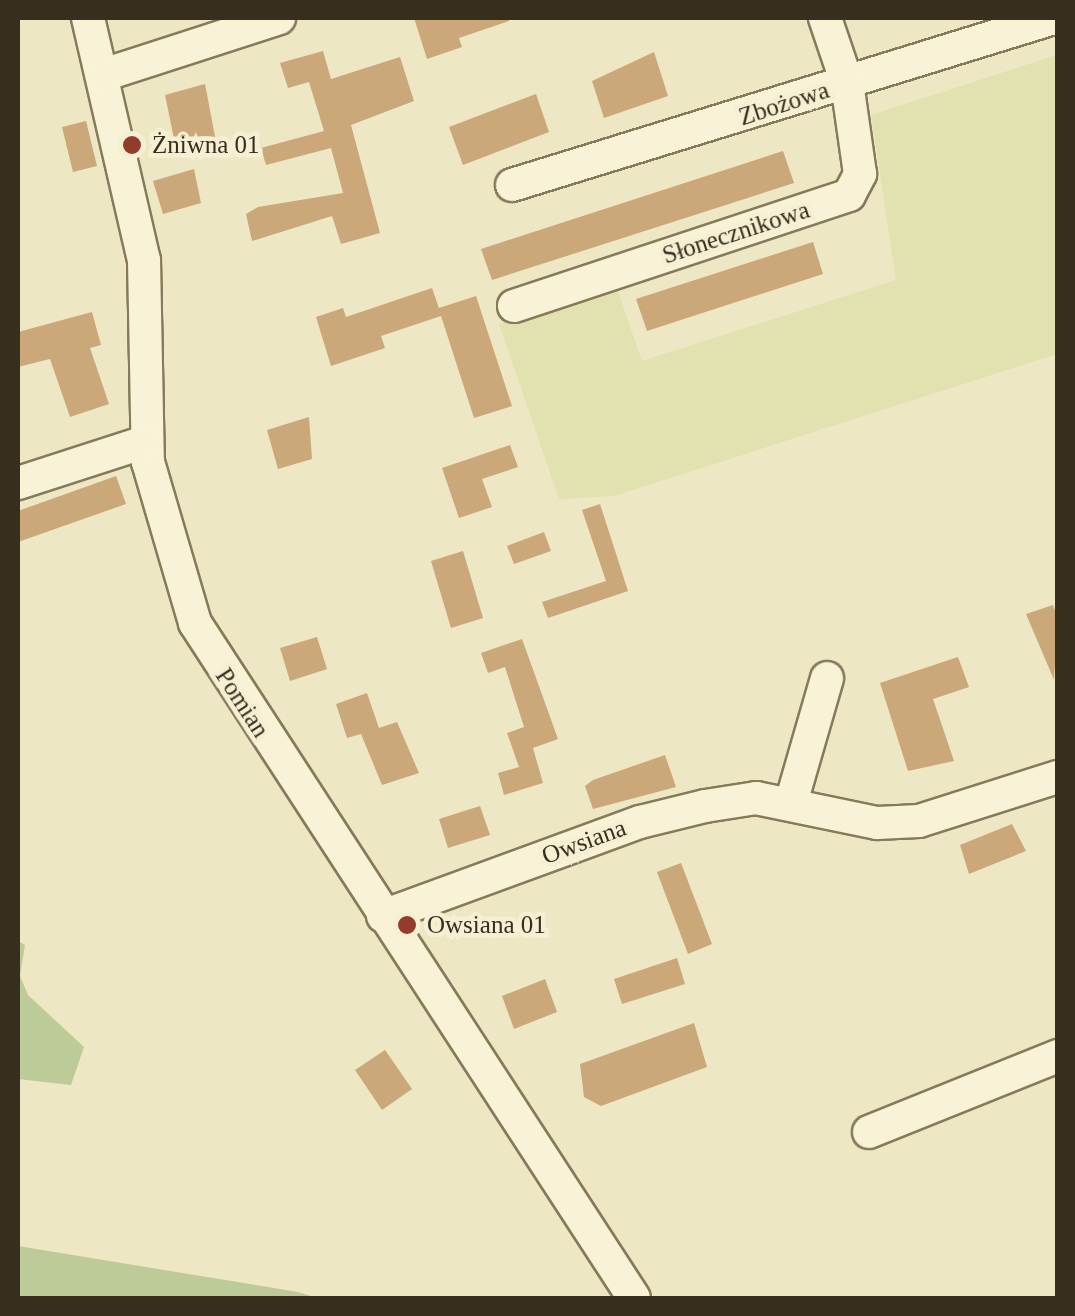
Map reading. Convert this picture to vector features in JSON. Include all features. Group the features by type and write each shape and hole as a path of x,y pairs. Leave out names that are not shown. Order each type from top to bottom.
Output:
{"street":[{"name":"Pomian","path":"88,18 145,265 145,442 195,623 634,1298"},
{"path":"103,75 279,18"},
{"name":"Słonecznikowa","path":"514,306 849,195 860,174 847,83 825,18"},
{"name":"Zbożowa","path":"512,186 1054,18"},
{"path":"18,483 145,442"},
{"path":"791,803 827,678"},
{"name":"Owsiana","path":"383,916 640,822 756,798 877,823 919,821 1058,776"},
{"path":"870,1132 1058,1056"}],"green space":[{"path":"1057,55 1057,354 614,496 559,499 499,324 616,286 642,361 896,280 871,115"},
{"path":"18,941 25,945 20,976 28,995 84,1047 71,1085 18,1079"},
{"path":"18,1246 298,1292 317,1298 18,1298"}],"building":[{"path":"414,18 509,21 459,38 462,47 427,59"},
{"path":"323,51 331,79 400,57 414,101 351,125 380,233 341,244 332,216 252,241 246,214 258,207 343,193 331,148 266,165 261,148 324,131 309,82 288,88 280,63"},
{"path":"654,52 668,96 604,118 592,81"},
{"path":"205,84 217,147 178,158 165,95"},
{"path":"536,94 549,132 463,165 449,127"},
{"path":"86,121 97,166 73,172 62,127"},
{"path":"783,151 794,183 492,280 481,249"},
{"path":"194,169 201,203 163,214 153,181"},
{"path":"813,242 823,274 647,331 636,299"},
{"path":"432,288 439,308 476,296 512,406 474,418 441,316 381,336 385,348 331,366 316,317 343,308 346,317"},
{"path":"92,312 101,345 90,348 109,404 70,417 50,359 18,367 18,332"},
{"path":"309,417 312,459 278,469 267,430"},
{"path":"510,445 518,467 482,479 492,507 459,518 442,468"},
{"path":"116,476 126,504 18,542 18,511"},
{"path":"600,504 628,591 548,618 542,602 606,581 582,510"},
{"path":"544,532 551,551 514,564 507,546"},
{"path":"463,551 483,618 451,628 431,561"},
{"path":"1053,605 1058,619 1054,680 1026,614"},
{"path":"317,637 327,669 290,681 280,648"},
{"path":"522,639 558,739 533,748 543,783 504,795 498,773 519,767 507,733 524,727 505,667 488,673 481,653"},
{"path":"958,657 969,687 933,699 954,761 908,771 880,683"},
{"path":"367,693 379,728 397,722 419,773 382,785 361,734 347,738 336,704"},
{"path":"665,755 676,787 593,809 585,786 593,780"},
{"path":"480,806 490,835 448,848 439,819"},
{"path":"1012,824 1026,851 969,874 960,845"},
{"path":"681,863 712,944 688,954 657,872"},
{"path":"677,958 685,984 622,1004 614,979"},
{"path":"545,979 557,1012 514,1029 502,996"},
{"path":"694,1023 707,1067 601,1106 584,1097 580,1064"},
{"path":"385,1050 412,1089 382,1110 355,1070"}],"place":[{"name":"Żniwna 01","path":"132,145"},
{"name":"Owsiana 01","path":"407,925"}]}
